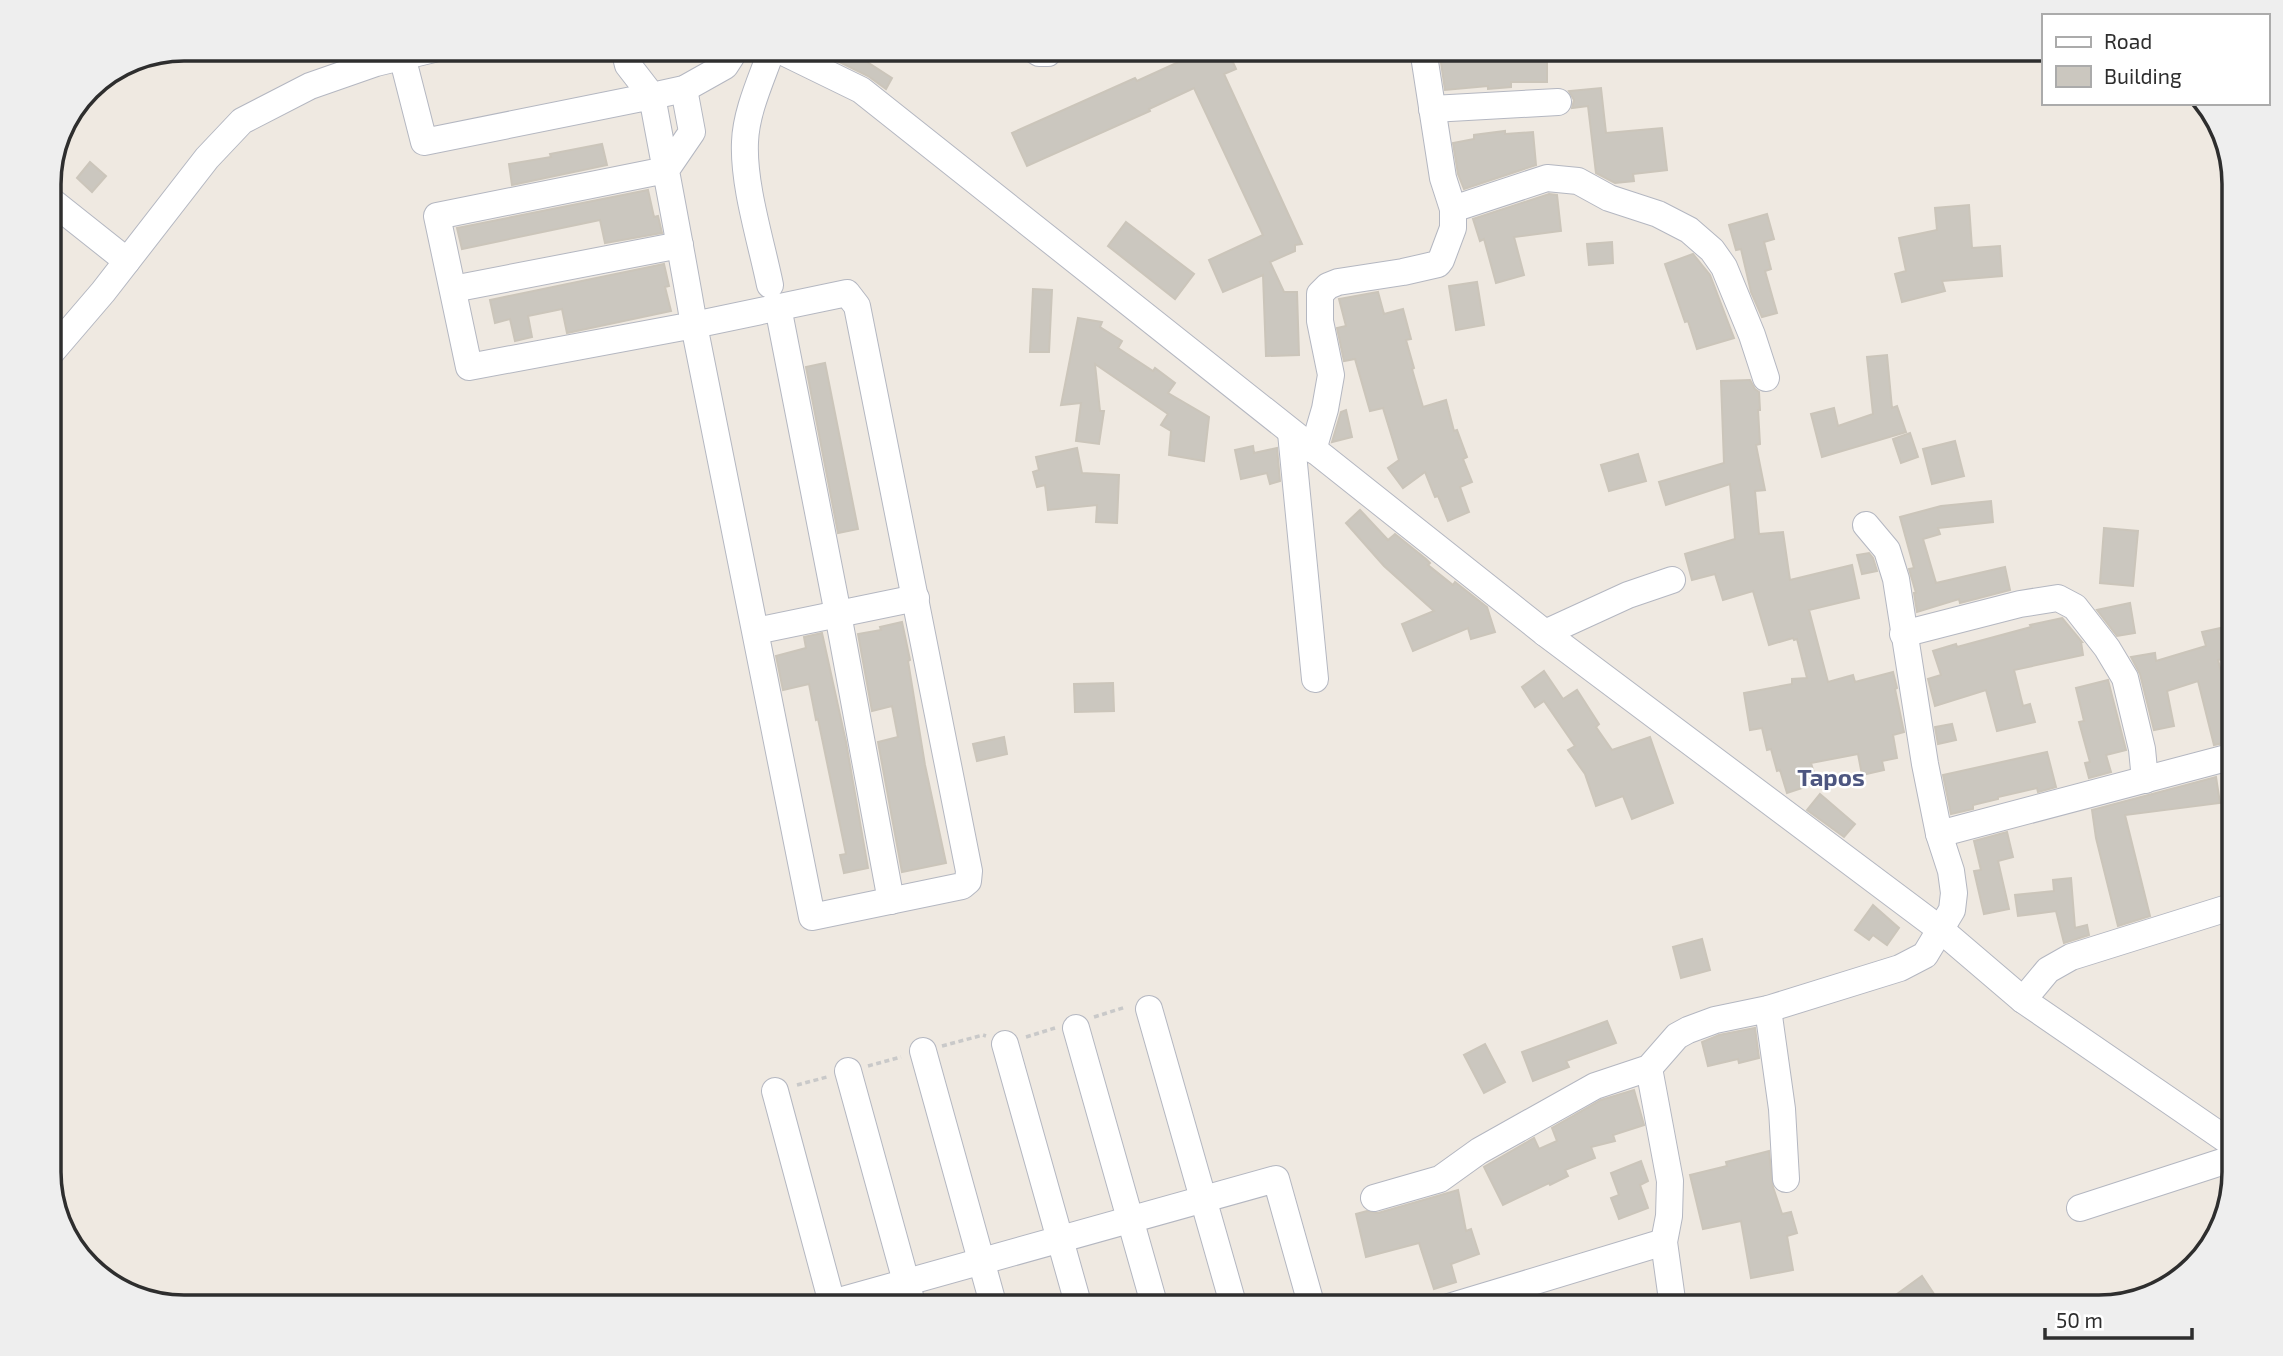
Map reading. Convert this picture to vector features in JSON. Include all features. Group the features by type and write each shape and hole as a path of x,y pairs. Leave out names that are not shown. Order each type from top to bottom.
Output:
{"street":[{"path":"62,339 207,158 242,121 364,61"},
{"path":"403,61 424,142 684,89 725,66 728,61"},
{"path":"627,61 652,96 666,170 680,245 694,325 812,917 962,886 968,881 969,872 916,598 857,306 847,293 774,296 694,325 469,366 438,216 666,170 692,132 684,89"},
{"path":"770,61 748,119 745,142 749,183 838,614 891,901"},
{"path":"799,61 860,90 1545,633 1941,930 2023,1000 2222,1137"},
{"path":"1314,450 1331,375 1320,321 1320,294 1328,286 1338,282 1438,264 1453,228 1453,209 1443,178 1425,61"},
{"path":"1432,109 1558,102"},
{"path":"1453,209 1547,178 1578,181 1609,198 1658,214 1689,230 1712,250 1724,267 1752,335 1766,378"},
{"path":"62,209 127,261"},
{"path":"453,289 680,245"},
{"path":"1291,433 1315,679"},
{"path":"1374,1198 1440,1179 1489,1145 1595,1086 1649,1068 1677,1036 1688,1030 1715,1020 1768,1009 1900,968 1925,955 1952,910 1954,893 1951,871 1939,834 1903,634 1896,579 1891,560 1881,541 1866,525"},
{"path":"1545,633 1628,595 1672,580"},
{"path":"756,631 916,598"},
{"path":"1903,634 2020,604 2057,598 2075,607 2108,648 2125,678 2142,749 2145,780"},
{"path":"1939,834 2222,759"},
{"path":"2023,1000 2048,970 2071,957 2222,910"},
{"path":"1149,1009 1231,1295"},
{"path":"1768,1009 1782,1109 1786,1180"},
{"path":"1076,1028 1152,1295"},
{"path":"1004,1044 1076,1295"},
{"path":"923,1051 991,1295"},
{"path":"1649,1068 1670,1181 1669,1216 1664,1242 1671,1295"},
{"path":"848,1071 910,1295 982,1262 1276,1179 1309,1295"},
{"path":"775,1091 830,1295"},
{"path":"2080,1208 2222,1162"},
{"path":"1489,1295 1664,1242"}],"path":[{"path":"775,1091 983,1035 1004,1044 1053,1028 1076,1028 1081,1021 1130,1005 1149,1009"}],"building":[{"path":"837,61 866,61 892,78 886,89 868,76"},
{"path":"1181,61 1232,61 1236,69 1224,74 1302,244 1295,245 1295,251 1270,262 1284,292 1297,292 1299,355 1266,356 1263,275 1223,292 1209,260 1263,235 1194,88 1149,109 1150,111 1027,166 1012,133 1135,78 1137,81"},
{"path":"1441,61 1547,61 1547,82 1511,82 1511,87 1445,90"},
{"path":"1601,88 1606,133 1662,128 1667,170 1633,174 1634,181 1615,183 1596,173 1588,106 1572,108 1574,100 1569,91"},
{"path":"1505,131 1505,134 1533,132 1536,165 1464,189 1458,174 1453,143 1474,139 1474,135"},
{"path":"602,144 607,165 512,185 509,164"},
{"path":"90,162 106,176 92,192 77,178"},
{"path":"648,190 654,217 658,216 662,233 605,243 600,220 462,249 457,228"},
{"path":"1549,194 1557,195 1561,231 1514,237 1524,275 1496,283 1484,239 1480,241 1473,219"},
{"path":"1969,205 1972,248 2000,246 2002,276 1942,281 1945,291 1902,302 1895,274 1906,271 1899,238 1937,230 1935,208"},
{"path":"1767,214 1774,239 1764,242 1771,269 1765,271 1777,313 1762,317 1751,292 1741,249 1736,250 1729,225"},
{"path":"1126,222 1194,274 1175,299 1108,246"},
{"path":"1612,242 1613,263 1589,265 1587,244"},
{"path":"1693,254 1710,275 1734,338 1697,349 1665,264"},
{"path":"664,264 669,286 665,287 671,311 567,333 562,309 528,316 532,337 515,341 510,319 495,323 490,300"},
{"path":"1477,282 1484,325 1456,330 1449,286"},
{"path":"1033,289 1052,290 1049,352 1030,352"},
{"path":"1378,292 1384,314 1403,309 1411,339 1406,340 1423,407 1446,400 1454,431 1457,430 1467,457 1463,459 1472,482 1460,487 1469,512 1448,521 1425,472 1403,488 1388,468 1399,460 1383,408 1370,411 1355,359 1344,361 1337,328 1346,326 1339,299"},
{"path":"1078,318 1102,322 1100,327 1122,341 1118,348 1153,371 1155,368 1175,383 1168,393 1209,417 1204,461 1169,455 1171,431 1161,425 1168,414 1095,364 1100,411 1104,411 1099,444 1076,441 1081,403 1061,405"},
{"path":"1887,355 1892,408 1897,406 1906,432 1822,457 1811,414 1834,408 1838,426 1873,414 1867,357"},
{"path":"825,363 858,529 838,533 806,367"},
{"path":"1750,380 1759,392 1760,444 1756,445 1765,490 1755,491 1759,534 1783,532 1790,580 1852,565 1859,598 1809,610 1828,682 1853,675 1855,682 1893,672 1904,732 1893,735 1897,758 1882,761 1884,770 1862,775 1858,754 1811,763 1817,783 1787,793 1771,749 1767,750 1762,728 1750,730 1744,693 1792,684 1792,679 1807,678 1797,639 1769,645 1753,591 1723,600 1715,574 1692,580 1685,554 1735,539 1730,484 1666,505 1659,482 1724,463 1721,381"},
{"path":"1346,410 1352,437 1332,442 1341,412"},
{"path":"1910,433 1918,457 1901,463 1893,439"},
{"path":"1955,441 1964,476 1932,484 1923,449"},
{"path":"1253,446 1254,453 1277,448 1280,481 1270,484 1267,473 1241,479 1235,450"},
{"path":"1077,448 1082,473 1119,475 1117,523 1096,522 1097,505 1048,510 1045,485 1037,487 1033,472 1039,470 1036,457"},
{"path":"1638,454 1646,481 1609,491 1601,465"},
{"path":"1991,501 1993,522 1938,528 1940,534 1923,539 1936,583 2005,567 2010,590 1960,603 1959,599 1917,612 1916,593 1909,569 1914,568 1900,517 1941,506"},
{"path":"1360,510 1388,540 1395,534 1453,585 1455,582 1487,607 1495,632 1471,639 1468,628 1413,651 1402,624 1434,611 1384,566 1346,523"},
{"path":"2104,528 2138,531 2133,586 2100,583"},
{"path":"1869,553 1877,571 1862,574 1857,555"},
{"path":"2130,603 2135,633 2117,636 2097,610"},
{"path":"2062,618 2082,642 2083,655 2014,670 2023,706 2030,704 2035,722 1997,731 1986,690 1935,706 1928,679 1941,675 1933,651"},
{"path":"902,622 925,765 946,863 902,872 878,742 898,737 892,706 872,711 858,634 881,630 880,627"},
{"path":"2221,628 2221,659 2218,660 2221,673 2222,743 2214,745 2198,681 2167,691 2174,726 2154,730 2140,674 2131,657 2155,653 2156,661 2206,646 2202,632"},
{"path":"822,633 846,742 868,868 844,873 840,855 846,854 809,684 783,690 776,656 806,648 804,637"},
{"path":"1544,671 1563,699 1577,690 1599,724 1596,727 1612,750 1650,737 1673,803 1632,819 1623,796 1596,806 1585,774 1568,750 1575,746 1544,701 1535,707 1522,687"},
{"path":"2108,680 2126,750 2106,755 2111,772 2089,778 2085,763 2090,762 2079,722 2084,721 2076,688"},
{"path":"1113,683 1114,711 1075,712 1074,684"},
{"path":"1952,724 1956,740 1938,744 1935,727"},
{"path":"1004,737 1007,754 977,761 973,744"},
{"path":"2047,752 2056,787 2038,792 2037,788 1998,797 1973,805 1973,809 1951,814 1943,775"},
{"path":"2216,777 2220,803 2125,815 2150,916 2118,926 2096,838 2092,810"},
{"path":"1820,794 1855,824 1844,837 1807,810"},
{"path":"2007,832 2013,857 1998,861 2009,909 1984,914 1974,871 1981,870 1974,841"},
{"path":"2071,878 2075,928 2087,925 2089,935 2064,943 2056,911 2018,916 2015,895 2054,891 2053,880"},
{"path":"1873,905 1899,928 1887,945 1873,935 1869,940 1855,930"},
{"path":"1702,939 1710,970 1681,978 1673,947"},
{"path":"1607,1021 1616,1043 1566,1061 1569,1067 1533,1081 1522,1052"},
{"path":"1755,1028 1759,1058 1739,1063 1738,1059 1708,1066 1702,1042 1719,1035"},
{"path":"1485,1044 1505,1082 1484,1093 1464,1055"},
{"path":"1634,1090 1644,1125 1613,1135 1615,1141 1591,1147 1595,1158 1565,1170 1568,1176 1503,1205 1484,1167 1534,1138 1539,1149 1557,1141 1552,1128 1601,1100"},
{"path":"1769,1151 1773,1187 1782,1214 1791,1212 1797,1233 1787,1236 1793,1270 1751,1278 1741,1221 1703,1229 1690,1175 1727,1166 1726,1162"},
{"path":"1641,1161 1648,1181 1640,1185 1648,1208 1619,1219 1611,1198 1619,1195 1611,1173"},
{"path":"1458,1190 1466,1231 1471,1229 1479,1254 1451,1264 1456,1282 1434,1289 1419,1243 1366,1257 1356,1214 1367,1211 1378,1213"},
{"path":"1922,1276 1935,1295 1896,1295"}],"district":[{"name":"Tapos","path":"1831,776"}]}
